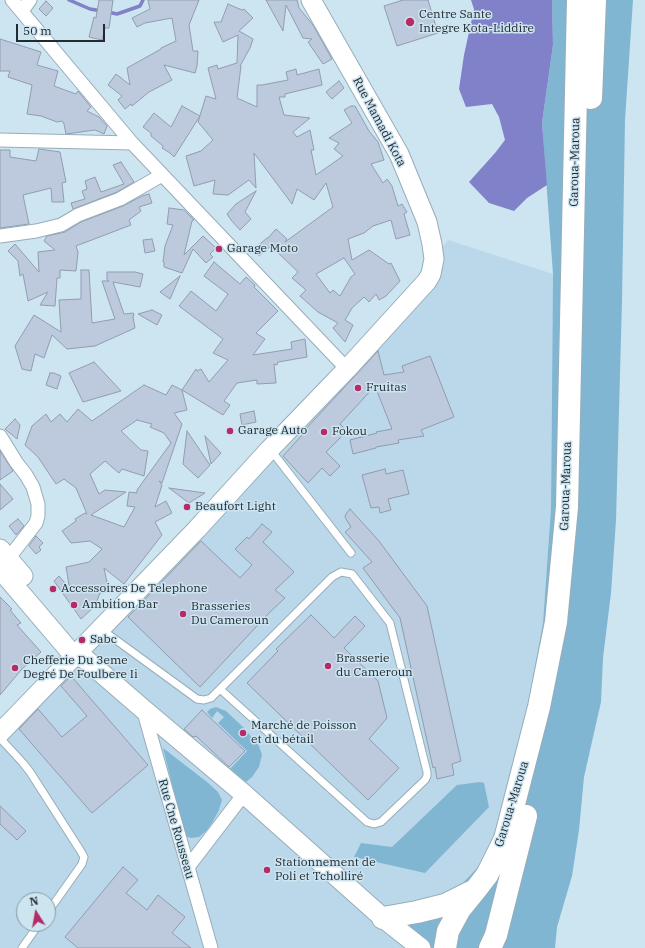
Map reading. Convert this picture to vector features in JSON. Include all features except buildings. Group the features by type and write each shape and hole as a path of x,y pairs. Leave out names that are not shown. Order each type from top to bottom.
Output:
{"highway":[{"name":"Garoua-Maroua","path":"446,948 448,932 460,908 487,875 505,839 539,708 556,622 567,508 578,0"},
{"name":"Garoua-Maroua","path":"492,945 496,935 554,711 571,624 582,508 591,86 595,0"},
{"path":"383,918 445,905 477,888"}],"main road":[{"name":"Rue Mamadi Kota","path":"312,2 398,154 427,222 434,259 431,274 427,281 347,369"},
{"path":"0,734 81,654 101,629 347,369"},
{"path":"3,559 81,654 143,709 244,794 383,918 421,948"}],"street":[{"path":"12,0 132,143 347,369"},
{"path":"22,11 30,0"},
{"path":"0,140 132,143"},
{"path":"0,236 36,231 61,225 78,215 120,199 162,175"},
{"path":"0,436 26,475 38,504 38,516 36,523 3,559"},
{"name":"Rue Cne Rousseau","path":"143,709 210,948"},
{"path":"188,867 244,794"}],"lane":[{"path":"270,449 351,553"},
{"path":"101,629 198,699 204,700 211,698 220,689 332,577 341,572 352,574 390,623 427,776 425,780 381,822 374,824 367,822 220,689"},
{"path":"0,738 30,772 84,857 82,864 56,901"},
{"path":"22,948 33,932"}],"shaded area":[{"path":"552,0 633,0 625,120 616,520 611,593 603,658 601,702 584,777 579,830 572,876 557,927 555,948 425,948 377,909 400,907 455,891 483,862 500,825 515,773 543,623 551,508 553,274 542,123 553,45"},
{"path":"448,240 553,274 551,508 543,623 515,773 500,825 483,862 455,891 425,948 0,948 0,733 423,273"},
{"path":"216,707 226,711 243,727 259,746 262,755 259,767 252,777 246,782 230,769 247,751 218,723 224,717 217,711 212,718 207,712"},
{"path":"163,748 207,782 218,792 222,800 219,810 212,823 199,837 191,838 185,836"},
{"path":"480,782 484,783 489,807 425,873 354,857 361,843 392,847 457,785"}],"water":[{"path":"471,0 552,0 553,45 542,123 547,185 527,198 514,211 489,203 469,182 505,140 499,117 492,104 466,107 459,89 464,55 474,9"}],"waterway":[{"path":"69,0 90,9 102,11"},
{"path":"108,12 117,14 140,6 143,0"}],"place":[{"name":"Centre Sante Integre Kota-Liddire","path":"410,22"},
{"name":"Garage Moto","path":"219,249"},
{"name":"Fruitas","path":"358,388"},
{"name":"Garage Auto","path":"230,431"},
{"name":"Fokou","path":"324,432"},
{"name":"Beaufort Light","path":"187,507"},
{"name":"Accessoires De Telephone","path":"53,589"},
{"name":"Ambition Bar","path":"74,605"},
{"name":"Brasseries Du Cameroun","path":"183,614"},
{"name":"Sabc","path":"82,640"},
{"name":"Brasserie du Cameroun","path":"328,666"},
{"name":"Chefferie Du 3eme Degré De Foulbere Ii","path":"15,668"},
{"name":"Marché de Poisson et du bétail","path":"243,733"},
{"name":"Stationnement de Poli et Tcholliré","path":"267,870"}]}
